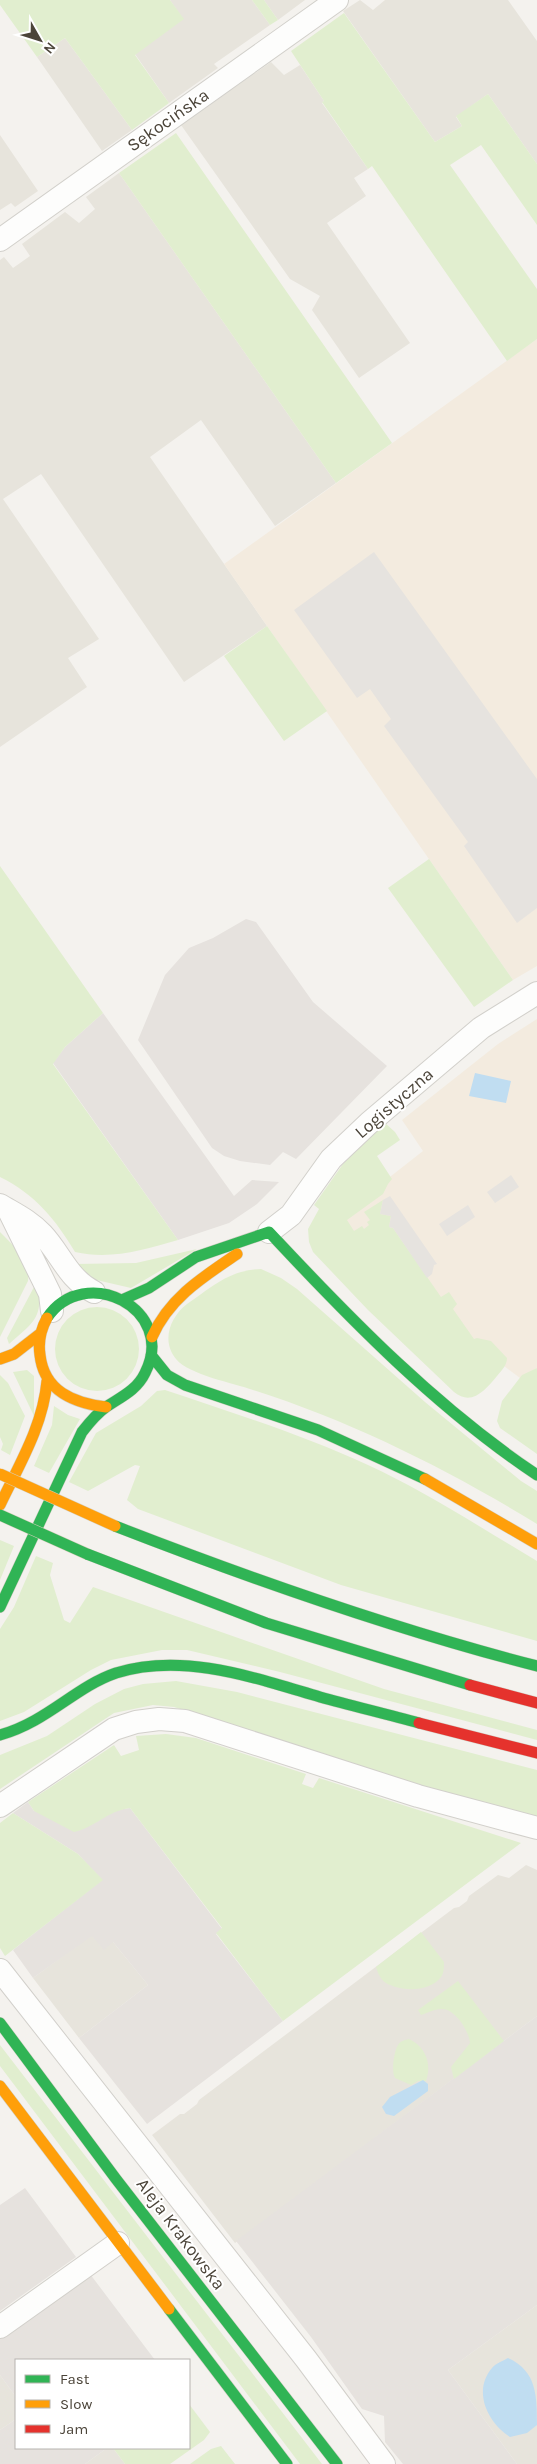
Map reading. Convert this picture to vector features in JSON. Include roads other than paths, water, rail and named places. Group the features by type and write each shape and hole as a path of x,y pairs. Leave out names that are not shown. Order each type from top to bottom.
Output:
{"main road":[{"path":"124,1299 143,1292 196,1257 269,1232"},
{"path":"0,1607 82,1432 94,1417 106,1407 127,1396 144,1376 151,1355 152,1337 164,1313 195,1283 269,1232"},
{"path":"269,1232 414,1377 462,1420 537,1475"},
{"path":"0,1506 41,1415 47,1393 46,1381 39,1356 41,1333 52,1311 80,1294 94,1292 124,1299 146,1321 152,1337"},
{"path":"0,1359 14,1354 41,1333"},
{"path":"151,1355 159,1367 173,1379 218,1397 321,1430 372,1453 496,1519 537,1544"},
{"path":"46,1381 56,1391 72,1401 106,1407"},
{"path":"0,1474 115,1526 218,1566 416,1633 537,1666"},
{"path":"0,1515 87,1554 266,1623 430,1675 537,1703"},
{"path":"0,1735 23,1728 98,1682 129,1669 159,1665 180,1665 228,1672 499,1745 537,1753"},
{"name":"Aleja Krakowska","path":"0,2023 127,2194 338,2464"},
{"path":"0,2086 287,2464"}],"street":[{"name":"Sękocińska","path":"0,240 337,0"},
{"name":"Logistyczna","path":"269,1232 291,1215 331,1159 377,1117 481,1028 537,993"},
{"path":"4,1208 23,1217 42,1233 72,1275 85,1288 94,1292"},
{"path":"4,1208 26,1242 50,1294 52,1311"},
{"path":"0,1806 114,1729 136,1722 160,1719 205,1726 418,1796 537,1828"},
{"path":"0,1970 306,2359 384,2464"},
{"path":"0,2327 118,2243"}],"water":[{"path":"475,1073 511,1081 506,1103 469,1096"},
{"path":"423,2080 428,2084 428,2091 394,2116 386,2114 382,2107 390,2097"},
{"path":"508,2358 518,2363 530,2377 535,2394 537,2414 537,2425 527,2433 510,2437 495,2424 489,2415 483,2396 486,2377 494,2366"}]}
